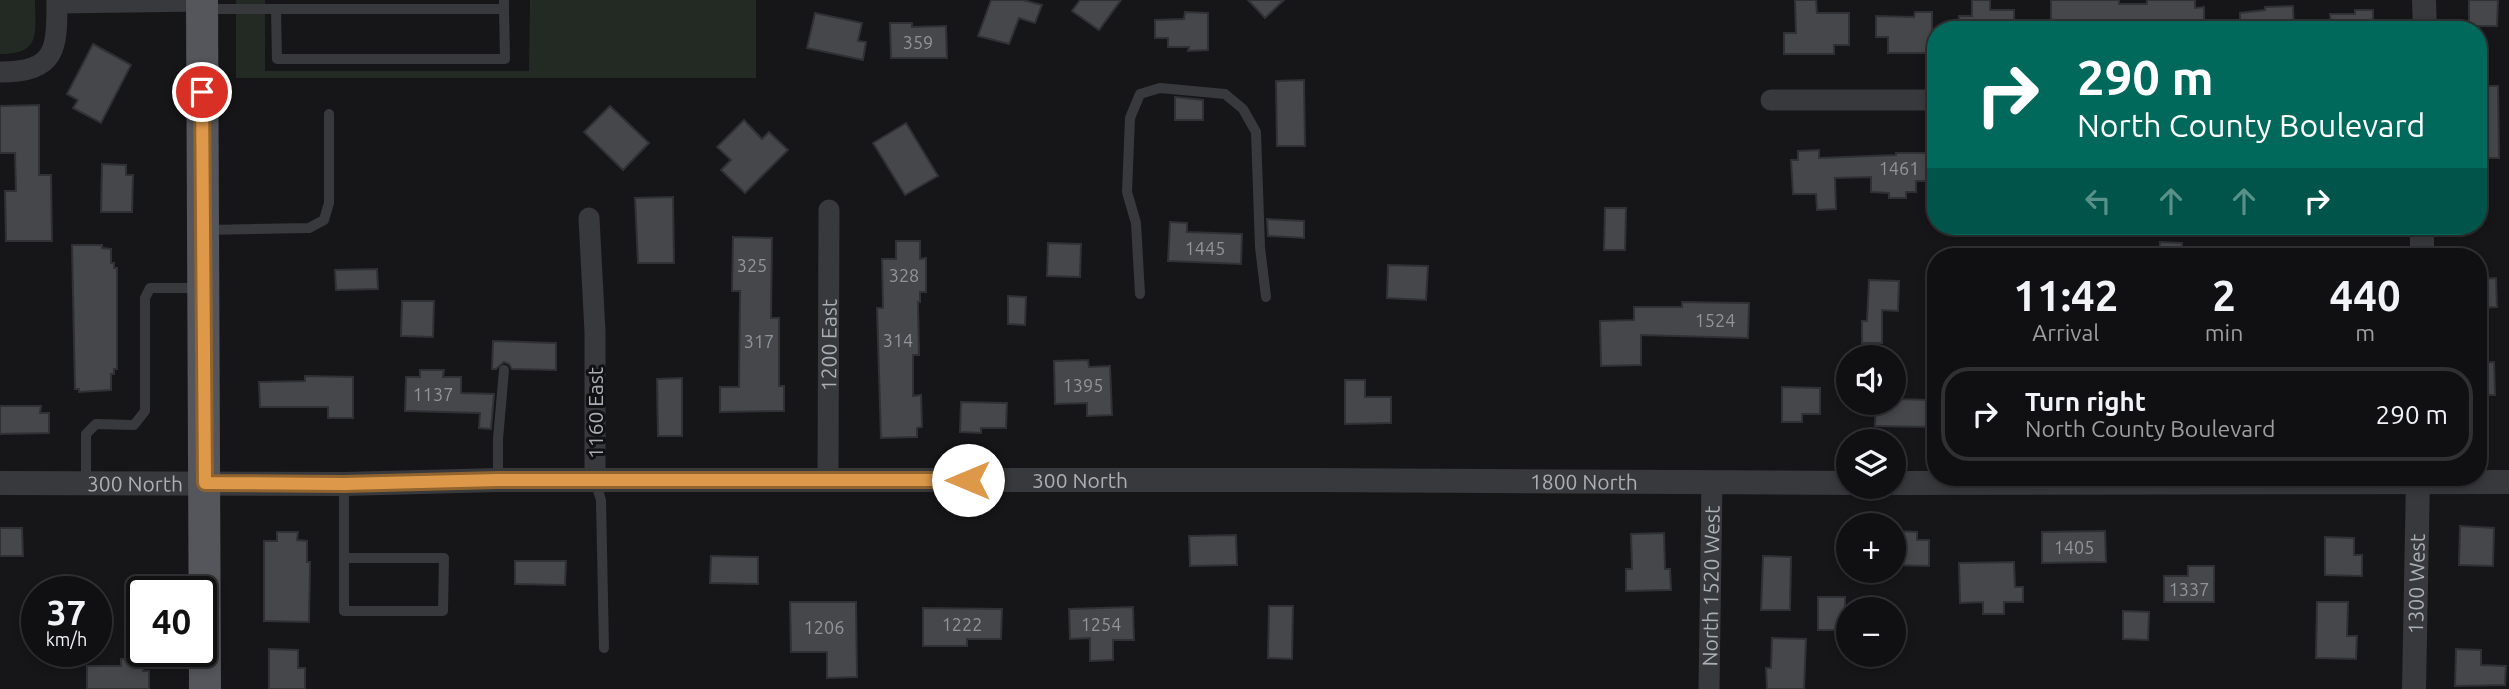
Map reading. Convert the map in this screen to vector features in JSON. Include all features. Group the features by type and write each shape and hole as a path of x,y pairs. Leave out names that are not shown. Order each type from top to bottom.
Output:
{"main road":[{"path":"202,4 205,689"}],"street":[{"path":"2424,0 2424,21"},
{"path":"0,72 26,72 47,60 56,39 57,1 202,4"},
{"path":"1771,100 1927,100"},
{"name":"1200 East","path":"828,210 828,480"},
{"name":"1160 East","path":"589,218 595,332 594,480"},
{"name":"300 North","path":"0,483 1318,480"},
{"name":"1800 North","path":"1318,480 1836,483"},
{"name":"North 1520 West","path":"1709,689 1712,482"},
{"path":"2487,482 2509,482"},
{"path":"1906,483 1927,483"},
{"name":"1300 West","path":"2414,689 2418,486"}],"lane":[{"path":"202,4 276,9 504,4 505,59 277,59 276,9"},
{"path":"1140,294 1136,223 1128,192 1130,118 1140,94 1160,88 1225,94 1243,109 1256,132 1266,297"},
{"path":"203,230 309,228 324,220 329,203 329,114"},
{"path":"86,483 86,434 96,424 134,425 145,411 145,298 150,288 204,288"},
{"path":"498,480 498,439 504,370"},
{"name":"1160 East","path":"594,480 601,499 604,648"},
{"path":"344,484 344,611 443,611 444,558 345,558"}],"shaded area":[{"path":"0,0 35,0 35,32 30,46 23,50 0,54"},
{"path":"236,0 265,0 265,71 529,71 530,0 756,0 756,78 236,78"}],"building":[{"path":"991,0 1023,0 1042,5 1035,23 1019,18 1009,44 978,36"},
{"path":"1080,0 1121,0 1099,30 1072,11"},
{"path":"1248,0 1284,0 1265,18"},
{"path":"1795,0 1816,0 1817,13 1849,13 1849,45 1834,45 1834,54 1784,54 1784,33 1796,33"},
{"path":"1972,0 1990,0 1990,10 2014,10 2014,21 1959,21 1959,16 1972,16"},
{"path":"2051,0 2119,0 2119,4 2147,4 2147,0 2195,0 2195,8 2204,7 2204,21 2051,21"},
{"path":"2469,0 2498,0 2497,26 2487,26 2487,21 2469,21"},
{"path":"2293,6 2294,21 2240,21 2240,13 2265,10 2265,7"},
{"path":"2355,10 2373,10 2373,21 2330,21 2330,14 2355,14"},
{"path":"1185,12 1208,13 1208,50 1188,51 1189,47 1168,47 1168,38 1155,38 1155,20 1184,19"},
{"path":"1915,12 1932,12 1932,21 1927,21 1927,53 1888,53 1888,37 1876,37 1876,16 1914,17"},
{"path":"815,13 862,23 858,41 866,42 863,60 807,48"},
{"path":"890,23 912,23 912,27 946,26 947,58 891,58"},
{"path":"93,44 131,65 101,123 73,108 78,100 67,94"},
{"path":"1304,80 1305,146 1277,146 1276,81"},
{"path":"2487,86 2498,86 2499,158 2487,158"},
{"path":"1175,97 1203,100 1203,120 1175,120"},
{"path":"39,105 39,175 51,175 52,241 6,241 5,191 16,191 15,153 0,153 0,106"},
{"path":"610,106 649,143 623,170 584,132"},
{"path":"744,120 762,139 769,132 788,150 745,193 721,170 731,160 717,147"},
{"path":"906,123 938,176 905,195 873,143"},
{"path":"1819,150 1819,158 1927,153 1927,181 1916,181 1916,192 1906,192 1906,198 1889,198 1889,193 1871,192 1871,177 1835,178 1836,209 1817,210 1816,194 1793,194 1791,160 1798,160 1798,151"},
{"path":"102,164 126,165 126,175 133,175 132,212 101,212"},
{"path":"673,197 674,263 638,263 635,198"},
{"path":"1605,208 1626,208 1625,250 1604,250"},
{"path":"1267,219 1304,221 1304,238 1268,236"},
{"path":"1170,222 1187,223 1187,232 1242,234 1241,264 1168,261"},
{"path":"733,237 772,238 771,318 779,318 779,386 784,386 784,411 720,412 720,387 739,387 740,291 732,291"},
{"path":"896,241 920,241 920,259 926,258 926,292 920,292 918,302 919,355 913,355 913,396 921,395 922,427 917,428 917,437 881,438 877,308 883,308 882,259 896,259"},
{"path":"2160,242 2182,243 2182,248 2160,248"},
{"path":"1048,243 1081,244 1080,277 1047,276"},
{"path":"72,245 102,245 102,248 111,249 111,263 117,268 117,369 111,374 111,390 79,392 79,389 75,389"},
{"path":"1388,265 1428,266 1426,300 1387,298"},
{"path":"377,269 378,289 336,290 335,270"},
{"path":"2487,278 2496,278 2497,307 2487,308"},
{"path":"1869,280 1899,281 1898,311 1882,310 1882,343 1862,343 1862,321 1867,321"},
{"path":"1008,296 1026,297 1025,325 1008,324"},
{"path":"402,301 434,301 433,337 401,336"},
{"path":"1682,302 1749,303 1748,338 1641,335 1641,365 1601,366 1600,321 1634,320 1634,307 1682,307"},
{"path":"493,341 556,343 556,370 512,369 504,362 492,369"},
{"path":"1088,360 1089,367 1110,366 1112,415 1087,416 1087,403 1055,404 1054,361"},
{"path":"2487,362 2494,362 2495,395 2487,395"},
{"path":"420,370 444,370 443,377 461,377 461,393 494,394 491,429 479,428 480,413 405,411 406,377 420,377"},
{"path":"305,376 353,377 353,418 328,418 328,407 260,407 259,382 305,381"},
{"path":"682,378 682,436 658,436 657,379"},
{"path":"1345,380 1365,380 1365,397 1391,397 1391,423 1345,424"},
{"path":"1782,387 1820,388 1820,414 1802,414 1802,422 1782,422"},
{"path":"1906,399 1927,400 1927,427 1875,426 1875,415 1906,415"},
{"path":"961,402 1007,403 1006,428 981,428 981,433 960,432"},
{"path":"0,406 41,406 40,413 49,413 49,433 0,434"},
{"path":"2460,526 2494,528 2493,566 2459,565"},
{"path":"0,528 22,528 23,556 0,556"},
{"path":"1906,531 1917,532 1917,540 1929,540 1929,566 1906,565"},
{"path":"2105,531 2106,562 2042,563 2042,532"},
{"path":"277,532 298,532 297,540 307,541 307,562 310,562 309,622 264,621 264,541 277,541"},
{"path":"1664,533 1665,569 1670,569 1671,590 1626,591 1626,569 1632,569 1631,534"},
{"path":"1236,535 1237,565 1190,566 1189,536"},
{"path":"2325,537 2354,538 2354,555 2362,555 2362,576 2325,575"},
{"path":"711,556 758,557 758,584 710,583"},
{"path":"1763,556 1791,557 1790,610 1761,610"},
{"path":"515,561 566,561 565,585 515,584"},
{"path":"2014,562 2015,587 2023,587 2023,602 2004,602 2004,614 1983,614 1983,602 1960,603 1959,563"},
{"path":"2188,566 2214,566 2214,602 2164,602 2164,576 2188,576"},
{"path":"1818,597 1836,597 1836,630 1818,630"},
{"path":"790,602 856,602 857,677 827,678 827,652 791,652"},
{"path":"2317,602 2348,602 2347,636 2357,636 2356,659 2316,658"},
{"path":"1269,606 1293,606 1292,659 1268,658"},
{"path":"1133,607 1134,640 1113,640 1113,660 1090,661 1090,638 1070,639 1069,609"},
{"path":"923,608 1002,609 1001,639 967,639 967,646 923,646"},
{"path":"2123,611 2149,612 2148,640 2123,639"},
{"path":"1772,638 1806,639 1804,689 1767,689 1766,668 1771,668"},
{"path":"269,649 298,650 298,668 305,668 305,689 269,689"},
{"path":"2456,649 2481,650 2481,665 2506,666 2505,685 2455,686"},
{"path":"121,659 126,659 126,667 143,667 143,671 149,671 149,689 87,689 87,667 121,666"}],"route":[{"path":"202,92 205,483 968,480"}]}
